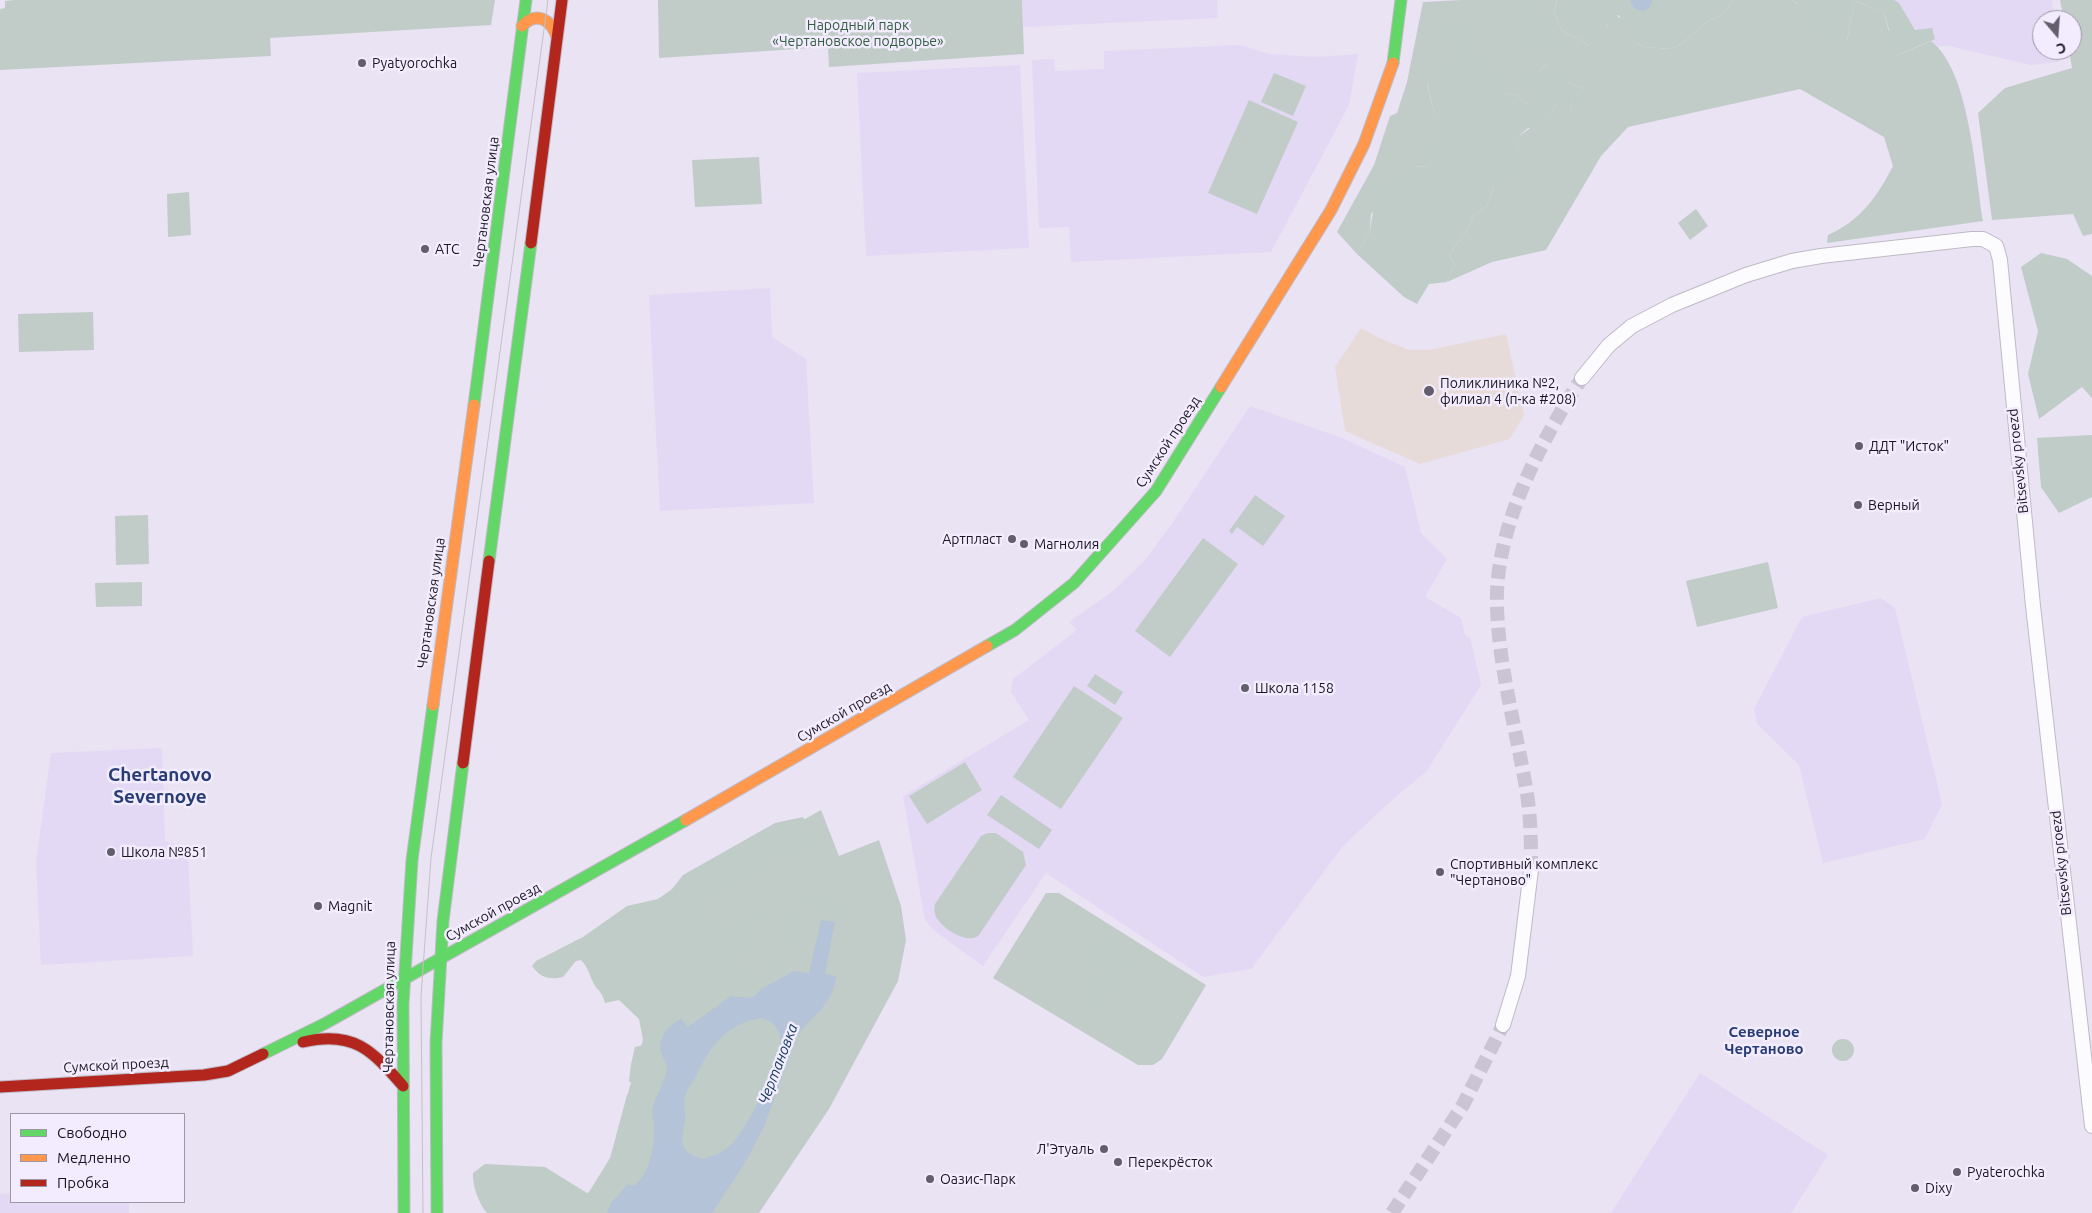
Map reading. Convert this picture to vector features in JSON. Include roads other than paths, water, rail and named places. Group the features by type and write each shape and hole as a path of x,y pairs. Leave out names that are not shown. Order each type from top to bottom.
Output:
{"main road":[{"name":"Чертановская улица","path":"404,1213 404,979 412,860 486,319 526,0"},
{"path":"437,1213 436,1043 440,958 451,846 562,0"},
{"name":"Сумской проезд","path":"0,1086 204,1075 228,1071 266,1054 602,868 1002,638 1033,617 1074,583 1151,497 1167,476 1331,210 1364,144 1393,67 1401,0"},
{"path":"522,26 532,18 546,19 555,28 558,37"},
{"path":"266,1054 311,1039 326,1037 348,1039 363,1045 376,1054 403,1086"}],"street":[{"name":"Bitsevsky proezd","path":"1582,378 1608,345 1632,326 1693,295 1768,267 1820,256 1972,239 1983,239 1996,246 2000,260 2033,606 2092,1126"},
{"path":"1503,1026 1518,976 1531,870"}],"water":[{"name":"Чертановка","path":"821,920 835,922 825,974 836,976 834,987 826,1004 796,1038 764,1127 745,1163 712,1213 607,1213 611,1203 628,1184 634,1186 640,1180 648,1166 653,1142 652,1110 665,1078 667,1067 660,1047 662,1037 668,1028 681,1019 688,1027 731,996 748,998 755,996 761,989 794,971 809,973","holes":["761,1018 777,1028 780,1035 780,1045 771,1076 754,1110 737,1138 720,1153 702,1159 688,1153 682,1140 685,1117 684,1100 687,1091 713,1046 721,1038 738,1025"]}],"tunnel":[{"path":"1531,870 1528,803 1498,631 1498,577 1503,547 1523,487 1551,430 1582,378"},
{"path":"1392,1213 1463,1105 1503,1025"}],"tram line":[{"path":"423,1213 421,996 431,858 548,0"}],"place":[{"name":"Pyatyorochka","path":"362,63"},
{"name":"АТС","path":"425,249"},
{"name":"Поликлиника №2, филиал 4 (п-ка #208)","path":"1429,391"},
{"name":"ДДТ \"Исток\"","path":"1859,446"},
{"name":"Верный","path":"1858,505"},
{"name":"Артпласт","path":"1012,539"},
{"name":"Магнолия","path":"1024,544"},
{"name":"Школа 1158","path":"1245,688"},
{"name":"Школа №851","path":"111,852"},
{"name":"Спортивный комплекс \"Чертаново\"","path":"1440,872"},
{"name":"Magnit","path":"318,906"},
{"name":"Л'Этуаль","path":"1104,1149"},
{"name":"Перекрёсток","path":"1118,1162"},
{"name":"Pyaterochka","path":"1957,1172"},
{"name":"Оазис-Парк","path":"930,1179"},
{"name":"Dixy","path":"1915,1188"}],"district":[{"name":"Chertanovo Severnoye","path":"160,786"},
{"name":"Северное Чертаново","path":"1764,1040"}],"park label":[{"name":"Народный парк «Чертановское подворье»","path":"858,33"}]}
